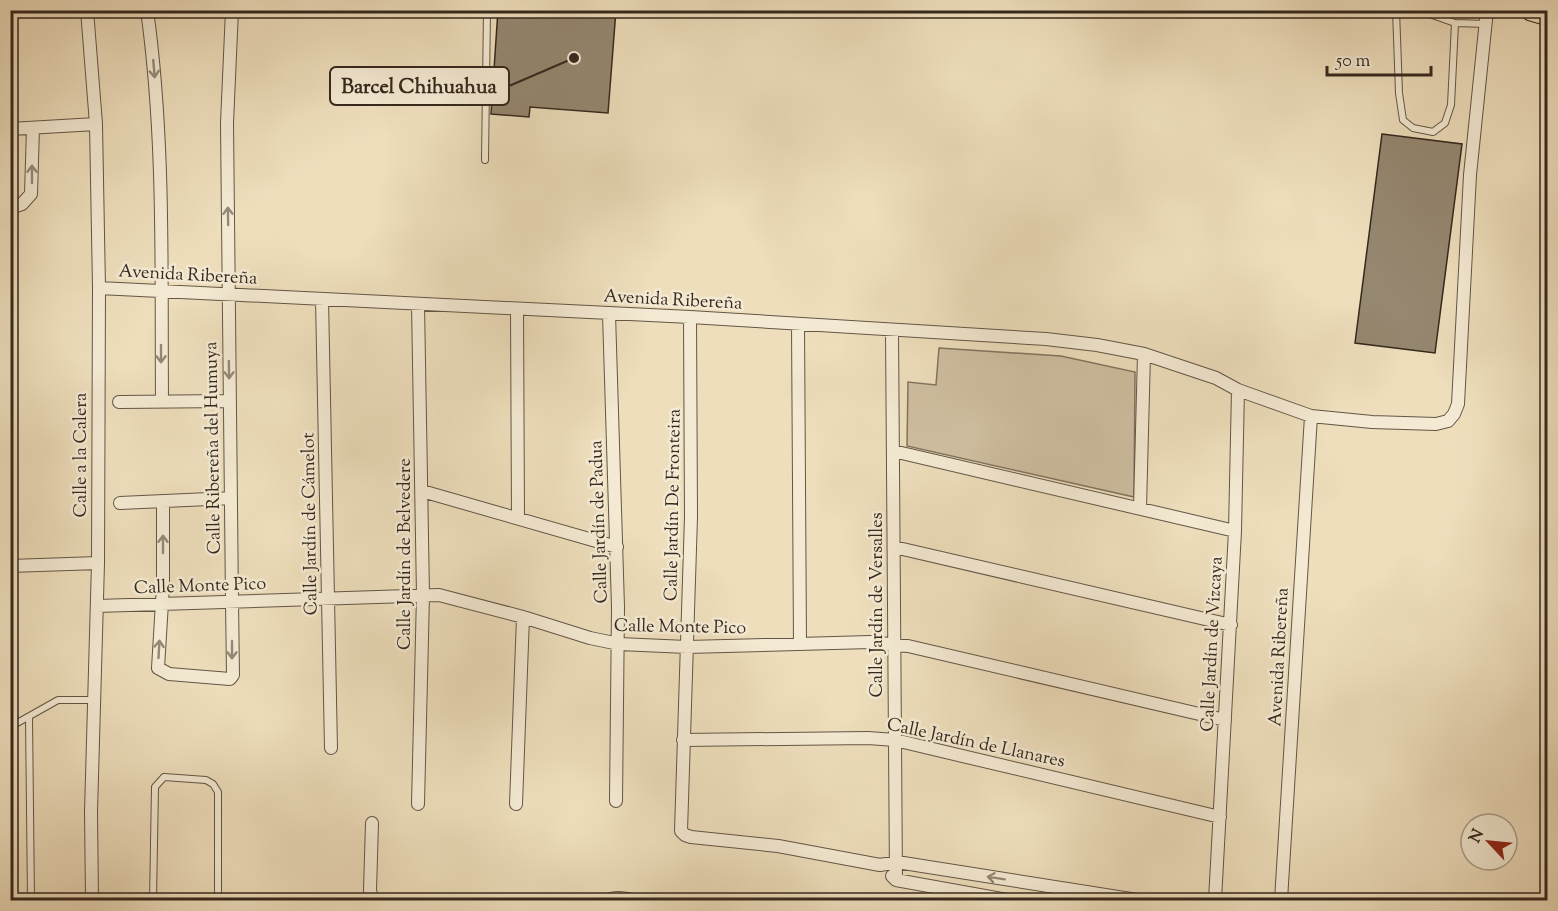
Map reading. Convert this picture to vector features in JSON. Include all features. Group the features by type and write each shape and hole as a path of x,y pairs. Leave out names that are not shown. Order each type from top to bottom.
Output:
{"highway":[{"path":"1531,10 1548,15"}],"street":[{"name":"Calle a la Calera","path":"87,10 96,124 99,288 98,563 91,812 93,900"},
{"path":"147,10 158,118 161,195 162,402"},
{"name":"Calle Ribereña del Humuya","path":"163,501 162,604 158,668 169,674 230,679 232,675 232,602 227,123 232,10"},
{"path":"1486,24 1487,10"},
{"name":"Avenida Ribereña","path":"99,288 690,317 1046,339 1144,354 1216,378 1238,390 1311,416 1372,422 1436,424 1448,421 1458,404 1470,175 1486,24"},
{"path":"10,129 96,124"},
{"path":"10,208 22,204 31,194 33,128"},
{"name":"Calle Jardín de Cámelot","path":"322,299 331,748"},
{"name":"Calle Jardín de Belvedere","path":"418,304 423,595 418,804"},
{"path":"517,309 518,518"},
{"name":"Calle Jardín de Padua","path":"609,314 619,645 616,801"},
{"name":"Calle Jardín De Fronteira","path":"690,317 691,465 681,831 685,835 792,848 880,865"},
{"path":"798,324 800,644"},
{"name":"Calle Jardín de Versalles","path":"892,330 896,880"},
{"path":"1140,508 1144,354"},
{"name":"Calle Jardín de Vizcaya","path":"1215,900 1231,625 1238,390"},
{"path":"119,402 230,401"},
{"name":"Avenida Ribereña","path":"1281,900 1311,416"},
{"path":"893,451 1235,531"},
{"path":"422,491 617,548"},
{"path":"120,503 231,498"},
{"path":"894,547 1231,625"},
{"path":"10,566 98,563"},
{"name":"Calle Monte Pico","path":"97,606 439,595 619,645 687,647 894,644 1225,720"},
{"path":"516,804 523,617"},
{"name":"Calle Jardín de Llanares","path":"683,740 868,738 895,740 1220,817"},
{"path":"372,823 370,890 372,900"},
{"path":"880,865 897,862 1137,900"},
{"path":"880,865 896,880 974,898 1007,900"}],"lane":[{"path":"485,160 487,10"},
{"path":"1396,10 1399,93 1403,120 1413,128 1433,132 1445,123 1451,105 1455,23"},
{"path":"1418,10 1455,23 1486,24"},
{"path":"10,727 58,700 93,700"},
{"path":"29,717 31,900"},
{"path":"153,900 155,787 164,777 206,780 213,784 218,792 218,900"},
{"path":"602,900 606,896 620,895 644,900"}],"shaded area":[{"path":"939,348 1061,356 1135,372 1134,497 907,446 908,382 936,385"}],"building":[{"path":"498,10 616,10 608,113 530,107 529,117 491,114"},
{"path":"1382,134 1462,144 1435,353 1355,343"}],"place":[{"name":"Barcel Chihuahua","path":"574,58"}]}
